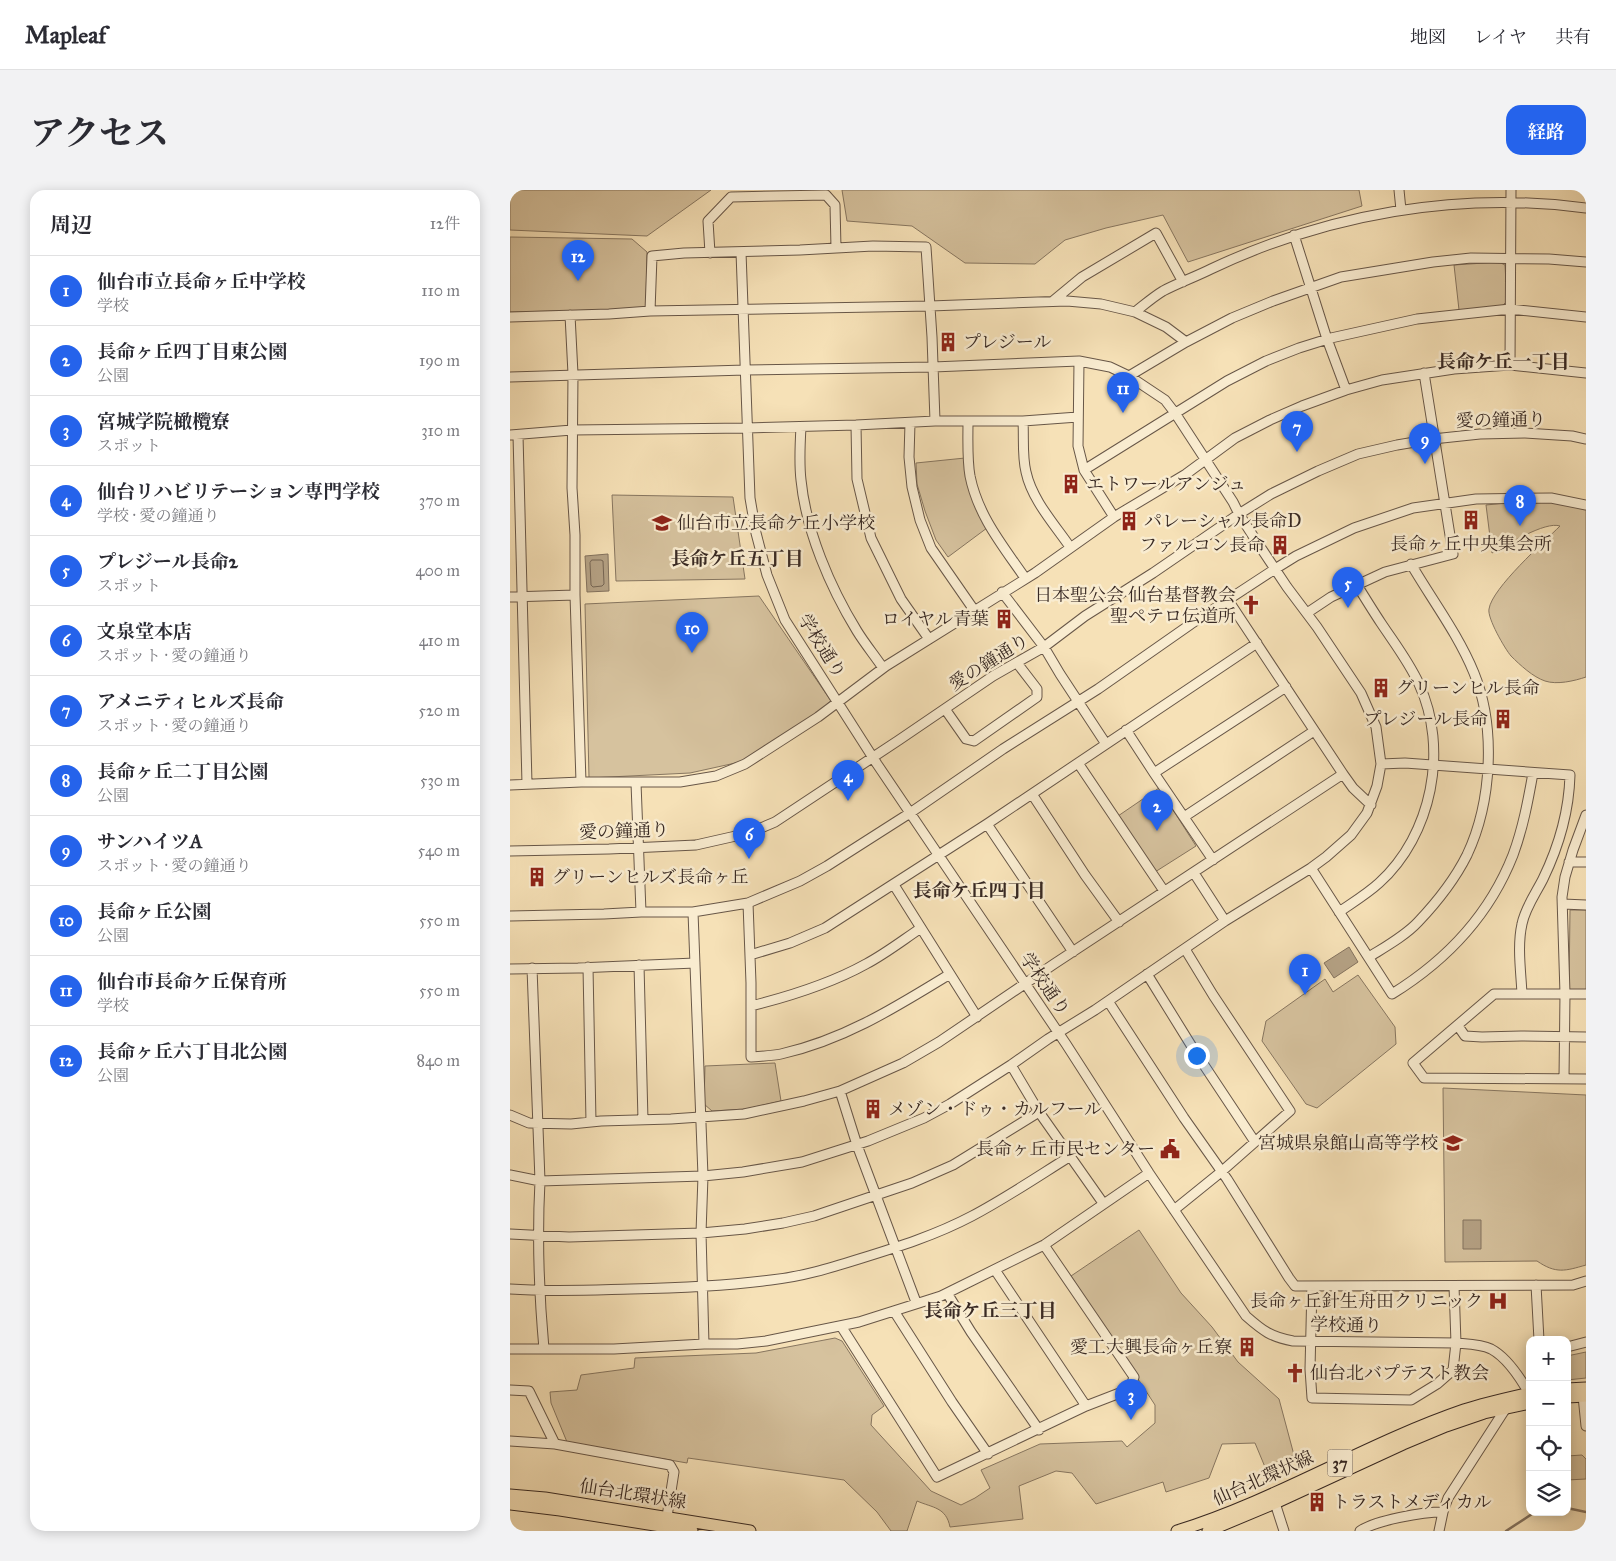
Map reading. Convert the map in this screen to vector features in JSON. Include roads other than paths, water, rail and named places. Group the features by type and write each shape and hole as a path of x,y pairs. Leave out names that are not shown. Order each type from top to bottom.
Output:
{"main road":[{"path":"1571,1390 1585,1393"},
{"path":"1571,1396 1585,1393"},
{"name":"仙台北環状線","path":"1208,1531 1275,1503 1429,1433 1526,1396"},
{"name":"仙台北環状線","path":"1177,1531 1250,1505 1430,1423 1464,1410 1505,1404"},
{"name":"仙台北環状線","path":"510,1495 545,1498 692,1531"},
{"name":"仙台北環状線","path":"510,1504 666,1525 750,1531"}],"street":[{"path":"1399,190 1401,210"},
{"path":"1510,365 1511,190"},
{"path":"710,253 708,221 731,197 826,195 835,205 836,248"},
{"path":"1135,312 1162,292 1239,256 1294,235 1364,216 1458,204 1532,203 1586,208"},
{"path":"1052,302 1082,277 1156,233 1183,282"},
{"path":"1294,235 1327,339 1346,390"},
{"path":"650,312 652,256 874,246 926,247 935,421"},
{"name":"学校通り","path":"741,252 750,498 756,533 767,575 785,620 872,758 1058,1032 1149,1173 1246,1316 1262,1330 1279,1338 1311,1341 1478,1345 1491,1349 1503,1358 1526,1389"},
{"path":"1129,376 1186,342 1232,318 1310,287 1341,277 1433,262 1471,258 1549,259 1586,262"},
{"path":"510,318 650,312 1067,301 1101,304 1135,312 1166,327 1186,342"},
{"path":"1084,470 1227,381 1266,361 1327,339 1374,327 1418,319 1510,309 1586,317"},
{"path":"570,315 573,374 572,488 575,535 581,782"},
{"path":"1079,361 1078,446 1084,470 1114,517"},
{"path":"510,377 573,374 933,367 1079,361 1110,367 1129,376 1164,400 1175,413 1233,502 1238,514 1361,693 1370,711 1379,738 1381,764 1377,786 1367,813 1351,835 1326,857 1225,921 1011,1065 950,1104 924,1118 858,1145 802,1162 743,1172 703,1176 540,1181 510,1175"},
{"path":"510,785 581,782 680,782 716,776 738,767 767,751 838,703 883,668 1025,578 1114,517 1186,474 1235,438 1302,406 1346,390 1382,380 1454,369 1510,365 1586,373"},
{"path":"1306,613 1331,597 1385,572 1453,554 1424,373"},
{"path":"527,784 522,597 514,435 572,430 801,427 935,421 1024,421 1078,417"},
{"path":"1024,421 1026,473 1035,495 1070,547"},
{"path":"968,422 970,475 977,502 989,526 1025,578"},
{"path":"910,423 909,457 912,487 920,520 931,548 974,610"},
{"path":"856,425 857,479 871,538 901,599 929,639"},
{"path":"801,427 801,481 808,517 817,547 827,573 857,630 883,668"},
{"name":"愛の鐘通り","path":"510,850 696,845 749,833 775,822 993,676 1044,647 1084,616 1153,573 1238,514 1279,490 1358,454 1397,444 1435,438 1525,432 1586,439"},
{"path":"510,916 693,912 748,903 800,881 827,866 910,813 1003,749 1078,702 1275,569 1296,556 1354,528 1412,508 1476,499 1551,498 1586,505"},
{"path":"1369,957 1417,924 1456,875 1474,838 1484,796 1487,770 1487,726 1483,701 1474,675 1452,628 1411,564"},
{"path":"1339,912 1379,882 1399,860 1413,840 1423,818 1430,792 1433,766 1433,738 1430,713 1420,687 1412,668 1358,585"},
{"path":"1002,592 1044,647 1106,744"},
{"path":"510,597 575,595"},
{"path":"1228,600 1343,774 1353,788 1371,805"},
{"path":"750,954 790,942 825,928 987,824 1257,643"},
{"path":"945,709 966,739 974,741 1037,697 1037,689 1017,663"},
{"path":"1154,773 1286,687"},
{"path":"1126,730 1213,860"},
{"path":"1184,817 1314,731"},
{"path":"1078,763 1164,891"},
{"path":"1381,764 1405,763 1570,775 1570,789 1558,844 1522,924 1522,994"},
{"path":"1311,868 1392,994 1435,964 1479,917 1497,888 1513,855 1525,817 1534,773"},
{"path":"510,1115 529,1123 571,1124 744,1114 840,1091 903,1063 977,1017 1164,891 1343,774"},
{"path":"636,783 641,912"},
{"path":"1032,794 1085,875 1119,922"},
{"path":"1564,1079 1562,904 1569,862 1585,819"},
{"path":"987,824 1074,952"},
{"path":"1569,862 1586,862"},
{"path":"1194,873 1225,921"},
{"path":"894,885 977,1017"},
{"path":"748,903 751,1057 779,1054 832,1039 896,1007 950,974"},
{"path":"1562,904 1586,904"},
{"path":"693,912 703,1176 701,1233 704,1344"},
{"path":"751,1006 803,992 835,980 868,964 921,928"},
{"path":"1174,1210 1221,1172 1290,1111 1213,995 1185,949"},
{"path":"510,969 578,968 695,962"},
{"path":"639,965 643,1120"},
{"path":"588,967 591,1122"},
{"path":"532,968 540,1181 538,1209 540,1291 544,1349"},
{"path":"1147,974 1194,1050 1255,1142"},
{"path":"1586,994 1494,994 1413,1063 1424,1078 1586,1080"},
{"path":"1108,1001 1295,1286 1573,1285 1586,1281"},
{"path":"1458,1026 1465,1036 1586,1037"},
{"path":"1011,1065 1039,1112 1103,1203"},
{"path":"840,1091 916,1302"},
{"path":"510,1234 607,1236 701,1233 745,1229 814,1216 912,1183 953,1165 1039,1112"},
{"path":"510,1289 540,1291 703,1286 772,1280 824,1270 896,1248 933,1234 972,1216 1069,1157"},
{"path":"510,1349 614,1349 737,1344 841,1326 894,1311 947,1292 994,1270 1044,1244 1149,1173"},
{"path":"841,1326 937,1477 1086,1406 1130,1388 1134,1377 1044,1244"},
{"path":"994,1270 1086,1406"},
{"path":"1536,1285 1539,1336"},
{"path":"1312,1286 1312,1398 1363,1400 1411,1400 1437,1384 1453,1370 1456,1343 1454,1286"},
{"path":"947,1292 971,1332 1039,1430"},
{"path":"894,1311 952,1402 988,1454"},
{"path":"1571,1346 1586,1342"},
{"path":"510,1390 529,1391 555,1444"},
{"path":"1585,1393 1586,1426"},
{"path":"1439,1531 1442,1512 1455,1486 1505,1404"},
{"path":"510,1441 555,1444 670,1465 674,1472 666,1525"},
{"path":"1275,1503 1284,1531"},
{"path":"1360,1531 1386,1520 1442,1512"}],"water":[{"path":"608,554 609,591 587,592 585,556"},
{"path":"1349,947 1358,962 1334,978 1324,963"},
{"path":"1463,1220 1481,1220 1481,1249 1463,1249"}],"waterway":[{"path":"1571,1509 1586,1512"},
{"path":"1506,1531 1529,1516"}],"place":[{"name":"長命ヶ丘六丁目北公園","path":"578,281"},
{"name":"プレジール","path":"948,342"},
{"name":"仙台市長命ケ丘保育所","path":"1123,413"},
{"name":"アメニティヒルズ長命","path":"1297,452"},
{"name":"サンハイツA","path":"1425,464"},
{"name":"エトワールアンジュ","path":"1071,484"},
{"name":"長命ヶ丘中央集会所","path":"1471,520"},
{"name":"パレーシャル長命D","path":"1129,521"},
{"name":"仙台市立長命ケ丘小学校","path":"662,523"},
{"name":"長命ヶ丘二丁目公園","path":"1520,526"},
{"name":"ファルコン長命","path":"1280,545"},
{"name":"日本聖公会 仙台基督教会 聖ペテロ伝道所","path":"1251,605"},
{"name":"プレジール長命2","path":"1348,608"},
{"name":"ロイヤル青葉","path":"1004,619"},
{"name":"長命ヶ丘公園","path":"692,653"},
{"name":"グリーンヒル長命","path":"1381,688"},
{"name":"プレジール長命","path":"1503,719"},
{"name":"仙台リハビリテーション専門学校","path":"848,801"},
{"name":"長命ヶ丘四丁目東公園","path":"1157,831"},
{"name":"文泉堂本店","path":"749,859"},
{"name":"グリーンヒルズ長命ヶ丘","path":"537,877"},
{"name":"仙台市立長命ヶ丘中学校","path":"1305,995"},
{"name":"メゾン・ドゥ・カルフール","path":"873,1109"},
{"name":"宮城県泉館山高等学校","path":"1453,1143"},
{"name":"長命ヶ丘市民センター","path":"1170,1149"},
{"name":"長命ヶ丘針生舟田クリニック","path":"1498,1301"},
{"name":"愛工大興長命ヶ丘寮","path":"1247,1347"},
{"name":"仙台北バプテスト教会","path":"1295,1373"},
{"name":"宮城学院橄欖寮","path":"1131,1420"},
{"name":"トラストメディカル","path":"1317,1502"}],"district":[{"name":"長命ケ丘一丁目","path":"1503,361"},
{"name":"長命ケ丘五丁目","path":"737,558"},
{"name":"長命ケ丘四丁目","path":"979,890"},
{"name":"長命ケ丘三丁目","path":"990,1310"}]}
